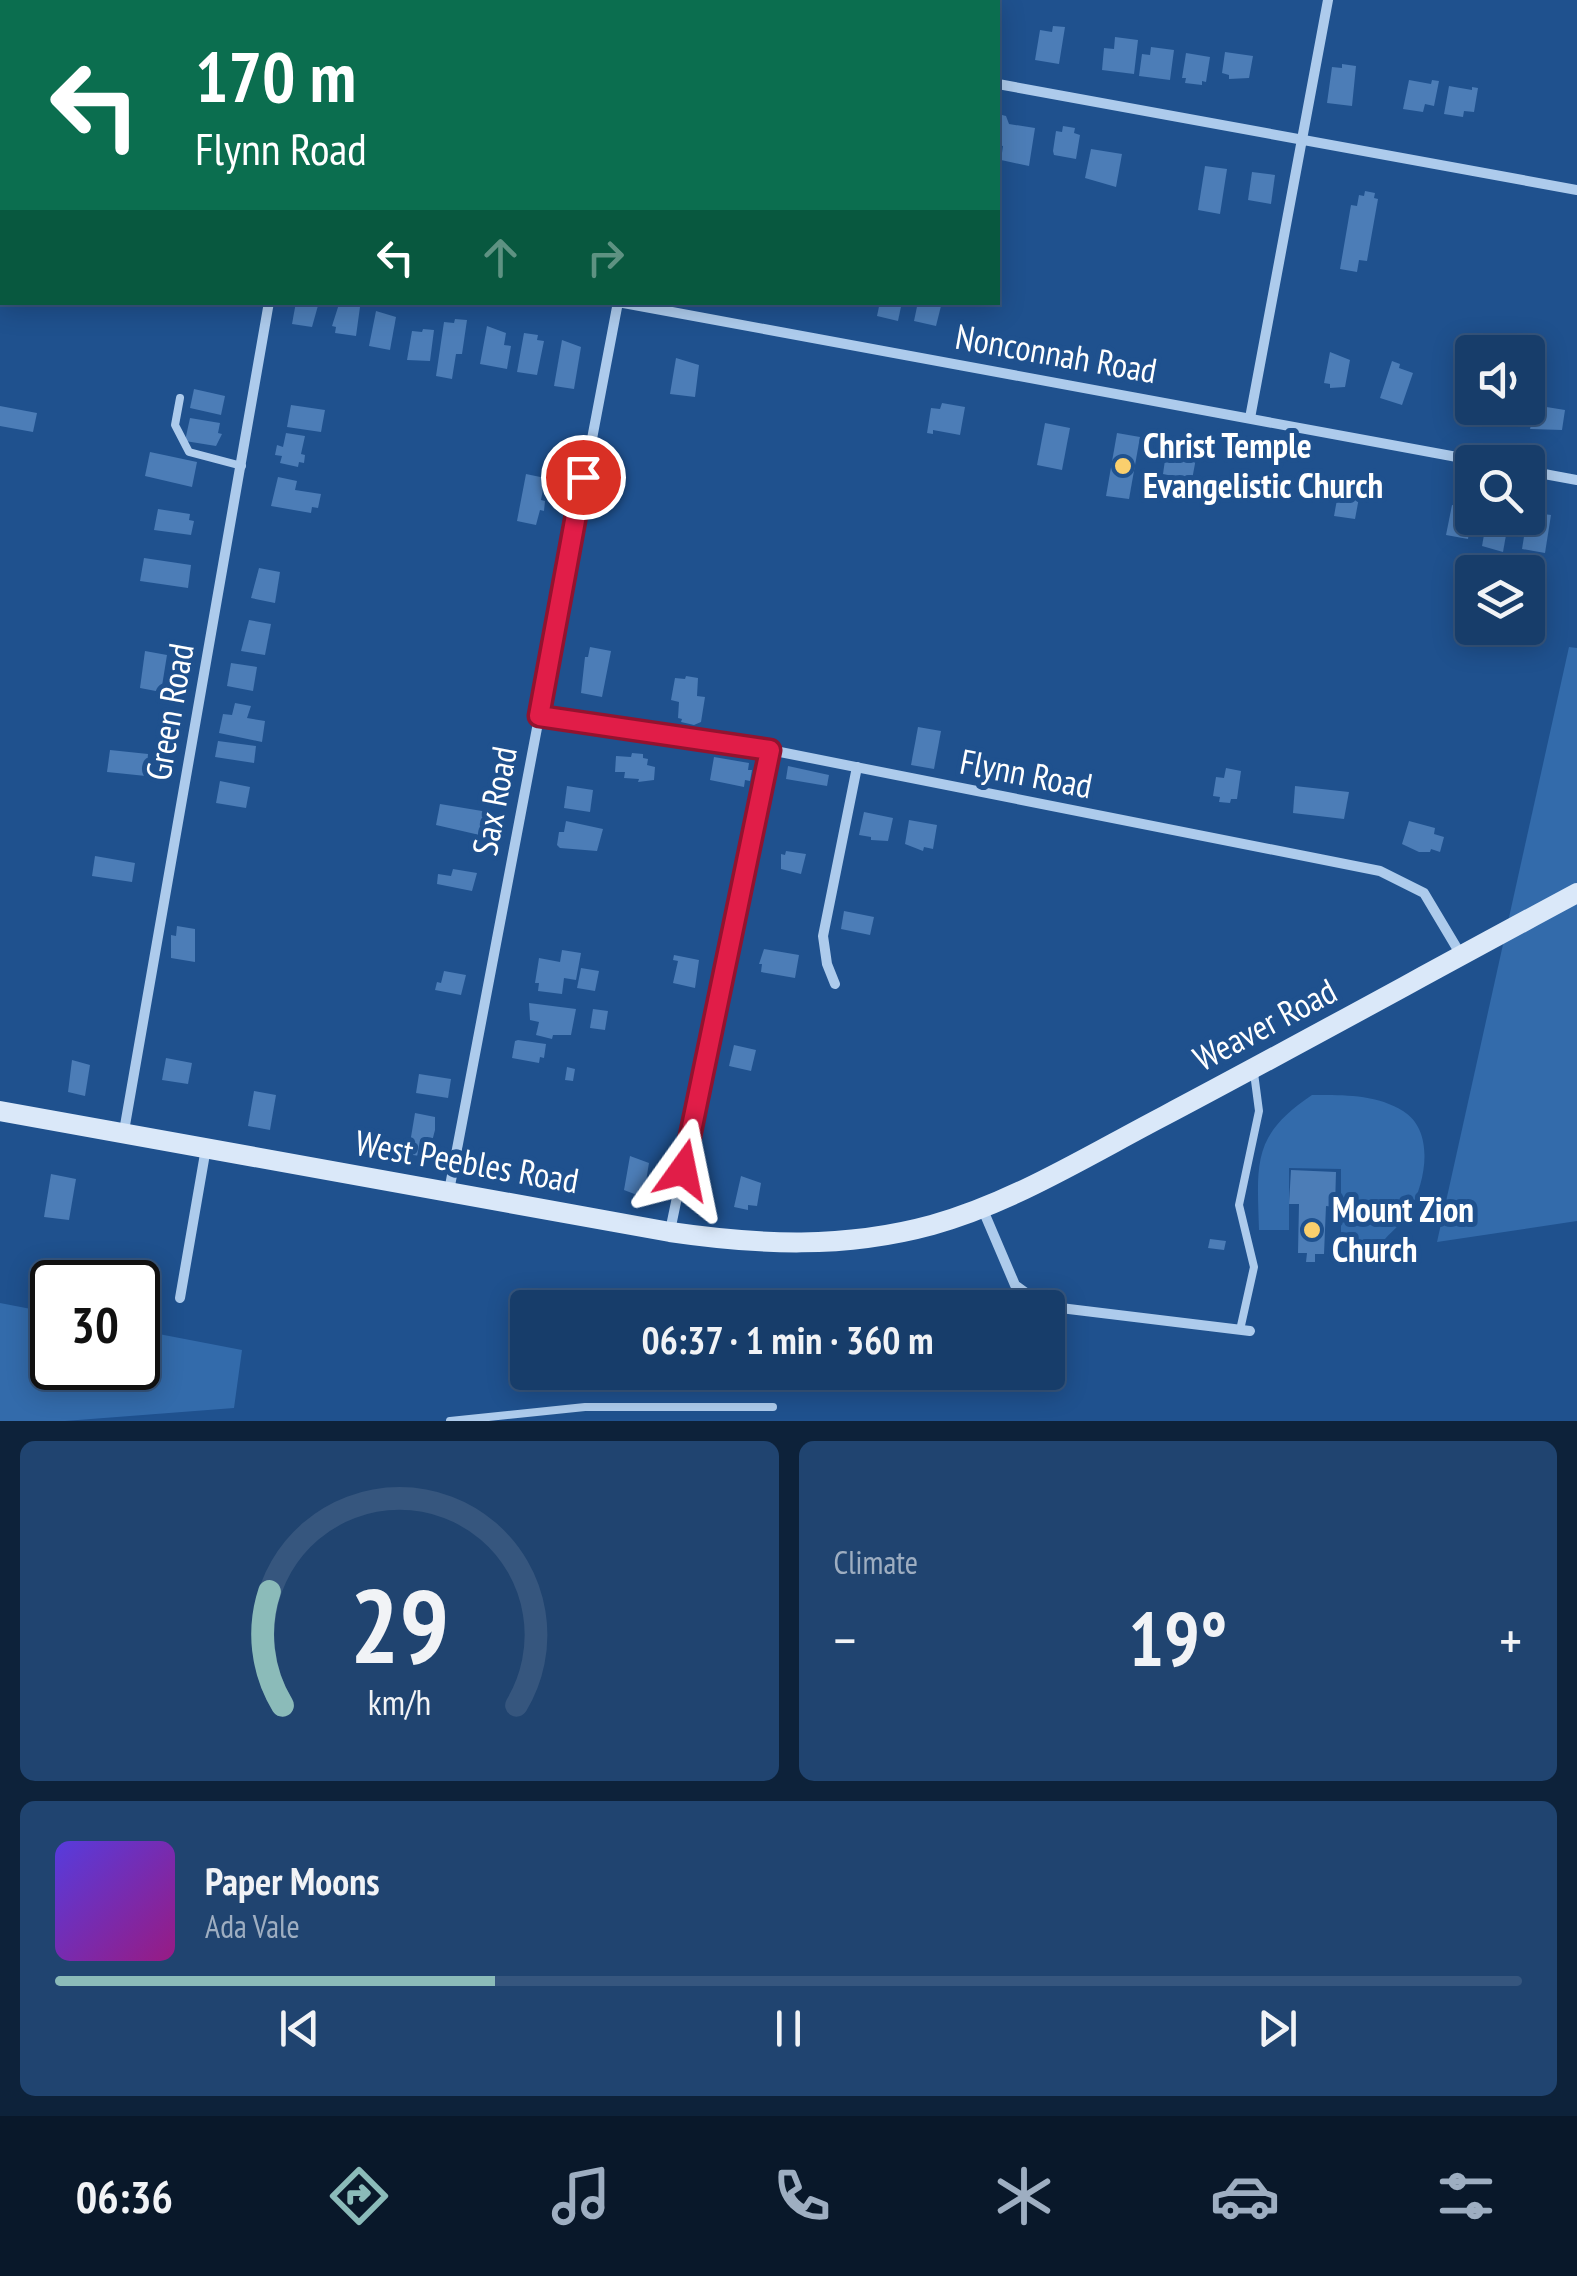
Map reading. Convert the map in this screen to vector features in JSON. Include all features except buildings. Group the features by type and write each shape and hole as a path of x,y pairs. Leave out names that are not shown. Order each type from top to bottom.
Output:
{"main road":[{"name":"Weaver Road","path":"983,1210 1577,894"},
{"name":"West Peebles Road","path":"0,1110 670,1232 764,1244 828,1243 899,1233 983,1210"}],"street":[{"path":"1250,418 1328,0"},
{"path":"1000,84 1577,190"},
{"name":"Green Road","path":"124,1132 269,305"},
{"name":"Sax Road","path":"448,1192 617,305"},
{"name":"Nonconnah Road","path":"634,305 1455,457"},
{"path":"1545,474 1577,480"},
{"name":"Flynn Road","path":"539,716 770,750 1380,871 1424,893 1461,956"},
{"path":"670,1232 770,750"},
{"path":"835,984 823,936 857,767"},
{"path":"180,1298 206,1148"},
{"path":"983,1210 1015,1284 1044,1306 1245,1330"}],"lane":[{"path":"180,398 175,425 189,452 242,466"},
{"path":"1245,1330 1254,1268 1239,1206 1259,1111 1252,1069"},
{"path":"450,1421 584,1406 773,1406"}],"shaded area":[{"path":"1569,647 1577,648 1577,1221 1437,1242"},
{"path":"1312,1095 1382,1101 1403,1111 1420,1131 1424,1157 1416,1198 1402,1222 1385,1239 1341,1241 1341,1169 1289,1168 1289,1230 1259,1230 1262,1152 1278,1124"},
{"path":"0,1303 30,1309 30,1390 160,1390 160,1334 242,1350 234,1408 65,1421 0,1421"}],"place":[{"name":"Christ Temple Evangelistic Church","path":"1123,466"},
{"name":"Mount Zion Church","path":"1312,1230"}],"route":[{"path":"583,477 539,716 770,750 683,1170"}]}
